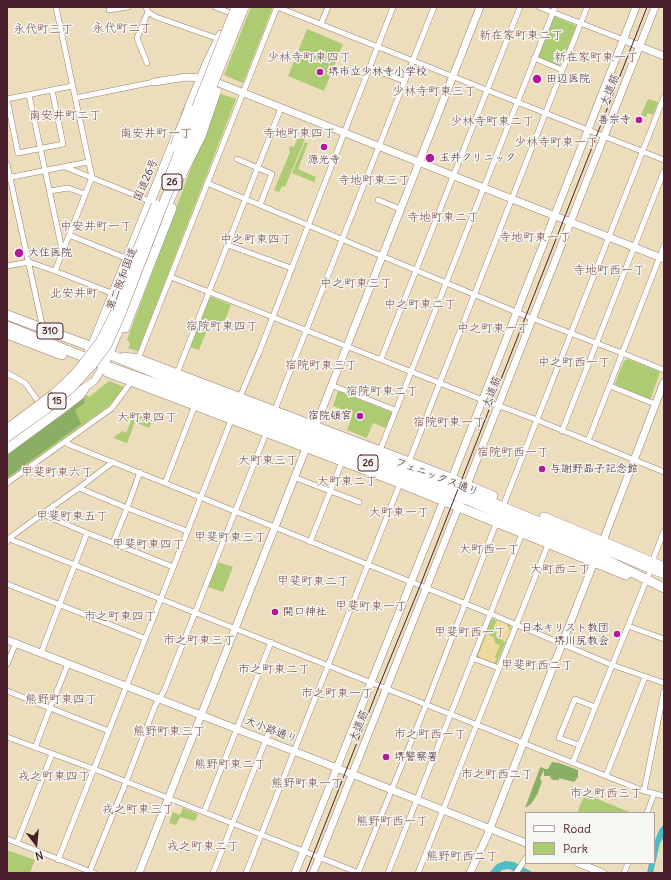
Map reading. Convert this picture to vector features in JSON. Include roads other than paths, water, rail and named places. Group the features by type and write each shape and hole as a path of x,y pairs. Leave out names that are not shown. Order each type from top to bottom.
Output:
{"highway":[{"name":"国道26号","path":"90,355 160,178 245,7"},
{"name":"第二阪和国道","path":"90,355 113,332 166,197 245,7"},
{"name":"国道26号","path":"169,208 187,172 191,149 219,39 234,8"},
{"path":"7,334 69,357 90,355 124,286 165,184 180,131 234,8"},
{"name":"第二阪和国道","path":"90,355 114,314 234,8"},
{"path":"129,306 175,188 201,136 239,20"},
{"name":"26","path":"169,208 134,286 129,306 102,367 131,382 172,385 311,437 343,458 404,473 463,495 501,511 523,529 550,540 598,552 639,581 647,579 664,588"},
{"name":"26","path":"108,354 119,342 169,208"},
{"name":"310","path":"7,315 43,329 90,355"},
{"name":"310","path":"7,326 90,355"},
{"name":"フェニックス通り","path":"90,355 108,354 172,385 311,437 374,465 404,473 501,511 529,514 598,552 652,565 664,574"},
{"name":"26","path":"108,354 138,359 195,405 236,409"},
{"name":"フェニックス通り","path":"90,355 102,367 172,385"},
{"name":"15","path":"7,424 62,387 76,373 90,355"},
{"name":"15","path":"7,437 59,399 83,377 90,355"},
{"name":"15","path":"7,449 80,395 84,388"},
{"name":"26","path":"652,565 664,567"}],"street":[{"path":"55,271 92,178 56,7"},
{"path":"109,10 128,7"},
{"path":"215,7 234,8"},
{"path":"138,359 277,7 664,160"},
{"path":"321,24 328,7"},
{"path":"58,860 144,638 273,317 393,7"},
{"path":"7,839 91,872 155,706 164,691 434,7"},
{"path":"139,873 296,478 346,346 480,7"},
{"path":"381,360 520,7"},
{"path":"539,7 554,10 580,23 664,56"},
{"path":"246,873 587,7"},
{"name":"大道筋","path":"295,873 483,400 636,7"},
{"name":"大道筋","path":"313,873 655,7"},
{"path":"147,63 137,38 147,10 156,17 219,39"},
{"path":"374,465 554,10"},
{"path":"534,58 562,70"},
{"path":"370,68 404,82"},
{"path":"74,98 187,77 209,80 662,258"},
{"path":"52,90 63,144 18,153 7,99 29,95 52,90 72,86"},
{"path":"29,95 63,251"},
{"path":"7,738 204,812 358,873 426,705 664,96"},
{"path":"172,385 281,108"},
{"path":"237,159 272,174 260,205"},
{"path":"8,178 88,162"},
{"path":"7,164 8,178 29,262 43,329"},
{"path":"65,167 169,208"},
{"path":"562,431 664,171"},
{"path":"207,183 516,312 622,352 664,370"},
{"path":"50,191 68,188 85,194"},
{"path":"378,200 400,209"},
{"path":"69,235 128,259"},
{"path":"228,245 291,268"},
{"path":"588,441 622,352 662,258 664,246"},
{"path":"7,266 29,262 114,294"},
{"path":"171,277 537,420 664,472"},
{"path":"7,424 70,376 90,355"},
{"path":"7,441 94,381 102,367"},
{"path":"7,373 25,383 38,401"},
{"path":"7,483 112,408 131,382"},
{"path":"470,873 490,828 664,382"},
{"path":"331,385 395,410"},
{"path":"610,386 655,404"},
{"path":"165,483 195,405"},
{"path":"65,442 491,614 612,665 664,683"},
{"path":"310,542 343,458"},
{"path":"8,540 113,462"},
{"path":"113,543 140,472"},
{"path":"296,478 359,502"},
{"path":"79,488 187,531"},
{"path":"42,514 173,567"},
{"path":"388,873 529,514"},
{"path":"573,762 647,579 664,531"},
{"path":"41,653 87,533"},
{"path":"8,540 75,564 644,791 664,796"},
{"path":"418,873 550,540"},
{"path":"7,584 144,638"},
{"path":"628,626 664,640"},
{"name":"大小路通り","path":"7,640 295,751 525,843"},
{"path":"204,812 271,642"},
{"path":"7,664 16,643"},
{"path":"472,658 499,668"},
{"path":"34,748 68,664"},
{"path":"606,776 646,677"},
{"path":"7,691 109,731"},
{"path":"644,791 664,691"},
{"path":"579,745 559,738 575,699 595,707"},
{"path":"213,873 269,732"},
{"path":"17,843 52,754"},
{"path":"647,812 654,794"},
{"path":"516,873 525,860"},
{"path":"581,864 604,873"}],"water":[{"path":"664,824 664,837 660,843 653,873 647,873 649,864 655,864 655,840 659,830"},
{"path":"505,861 514,862 534,873 517,873 509,869 502,870 499,873 489,873 497,864"}],"tram line":[{"path":"306,873 647,7"}],"place":[{"name":"堺市立少林寺小学校","path":"320,72"},
{"name":"田辺医院","path":"537,79"},
{"name":"善宗寺","path":"639,120"},
{"name":"源光寺","path":"324,147"},
{"name":"玉井クリニック","path":"430,158"},
{"name":"大住医院","path":"19,253"},
{"name":"宿院頓宮","path":"360,416"},
{"name":"与謝野晶子記念館","path":"542,469"},
{"name":"開口神社","path":"275,612"},
{"name":"日本キリスト教団 堺川尻教会","path":"617,634"},
{"name":"堺警察署","path":"386,757"}],"district":[{"name":"永代町二丁","path":"122,29"},
{"name":"永代町三丁","path":"43,30"},
{"name":"新在家町東二丁","path":"521,36"},
{"name":"少林寺町東四丁","path":"309,58"},
{"name":"新在家町東一丁","path":"596,58"},
{"name":"少林寺町東三丁","path":"434,92"},
{"name":"南安井町二丁","path":"65,116"},
{"name":"少林寺町東二丁","path":"492,122"},
{"name":"南安井町一丁","path":"156,134"},
{"name":"寺地町東四丁","path":"299,134"},
{"name":"少林寺町東一丁","path":"556,143"},
{"name":"寺地町東三丁","path":"374,181"},
{"name":"寺地町東二丁","path":"443,218"},
{"name":"中安井町一丁","path":"96,227"},
{"name":"寺地町東一丁","path":"535,238"},
{"name":"中之町東四丁","path":"256,240"},
{"name":"寺地町西一丁","path":"609,271"},
{"name":"中之町東三丁","path":"356,284"},
{"name":"北安井町","path":"74,294"},
{"name":"中之町東二丁","path":"420,305"},
{"name":"宿院町東四丁","path":"222,327"},
{"name":"中之町東一丁","path":"493,329"},
{"name":"中之町西一丁","path":"574,363"},
{"name":"宿院町東三丁","path":"321,366"},
{"name":"宿院町東二丁","path":"382,392"},
{"name":"大町東四丁","path":"147,418"},
{"name":"宿院町東一丁","path":"449,423"},
{"name":"宿院町西一丁","path":"513,453"},
{"name":"大町東三丁","path":"268,461"},
{"name":"甲斐町東六丁","path":"57,473"},
{"name":"大町東二丁","path":"347,482"},
{"name":"大町東一丁","path":"399,513"},
{"name":"甲斐町東五丁","path":"72,517"},
{"name":"甲斐町東三丁","path":"230,538"},
{"name":"甲斐町東四丁","path":"148,545"},
{"name":"大町西一丁","path":"489,550"},
{"name":"大町西二丁","path":"560,570"},
{"name":"甲斐町東二丁","path":"313,582"},
{"name":"甲斐町東一丁","path":"371,607"},
{"name":"市之町東四丁","path":"120,617"},
{"name":"甲斐町西一丁","path":"470,633"},
{"name":"市之町東三丁","path":"199,641"},
{"name":"甲斐町西二丁","path":"537,666"},
{"name":"市之町東二丁","path":"274,670"},
{"name":"市之町東一丁","path":"337,694"},
{"name":"熊野町東四丁","path":"61,700"},
{"name":"熊野町東三丁","path":"169,732"},
{"name":"市之町西一丁","path":"430,735"},
{"name":"熊野町東二丁","path":"230,765"},
{"name":"市之町西二丁","path":"497,775"},
{"name":"戎之町東四丁","path":"54,777"},
{"name":"熊野町東一丁","path":"307,784"},
{"name":"市之町西三丁","path":"606,794"},
{"name":"戎之町東三丁","path":"138,810"},
{"name":"熊野町西一丁","path":"392,822"},
{"name":"戎之町東二丁","path":"203,847"},
{"name":"熊野町西二丁","path":"462,857"}]}
